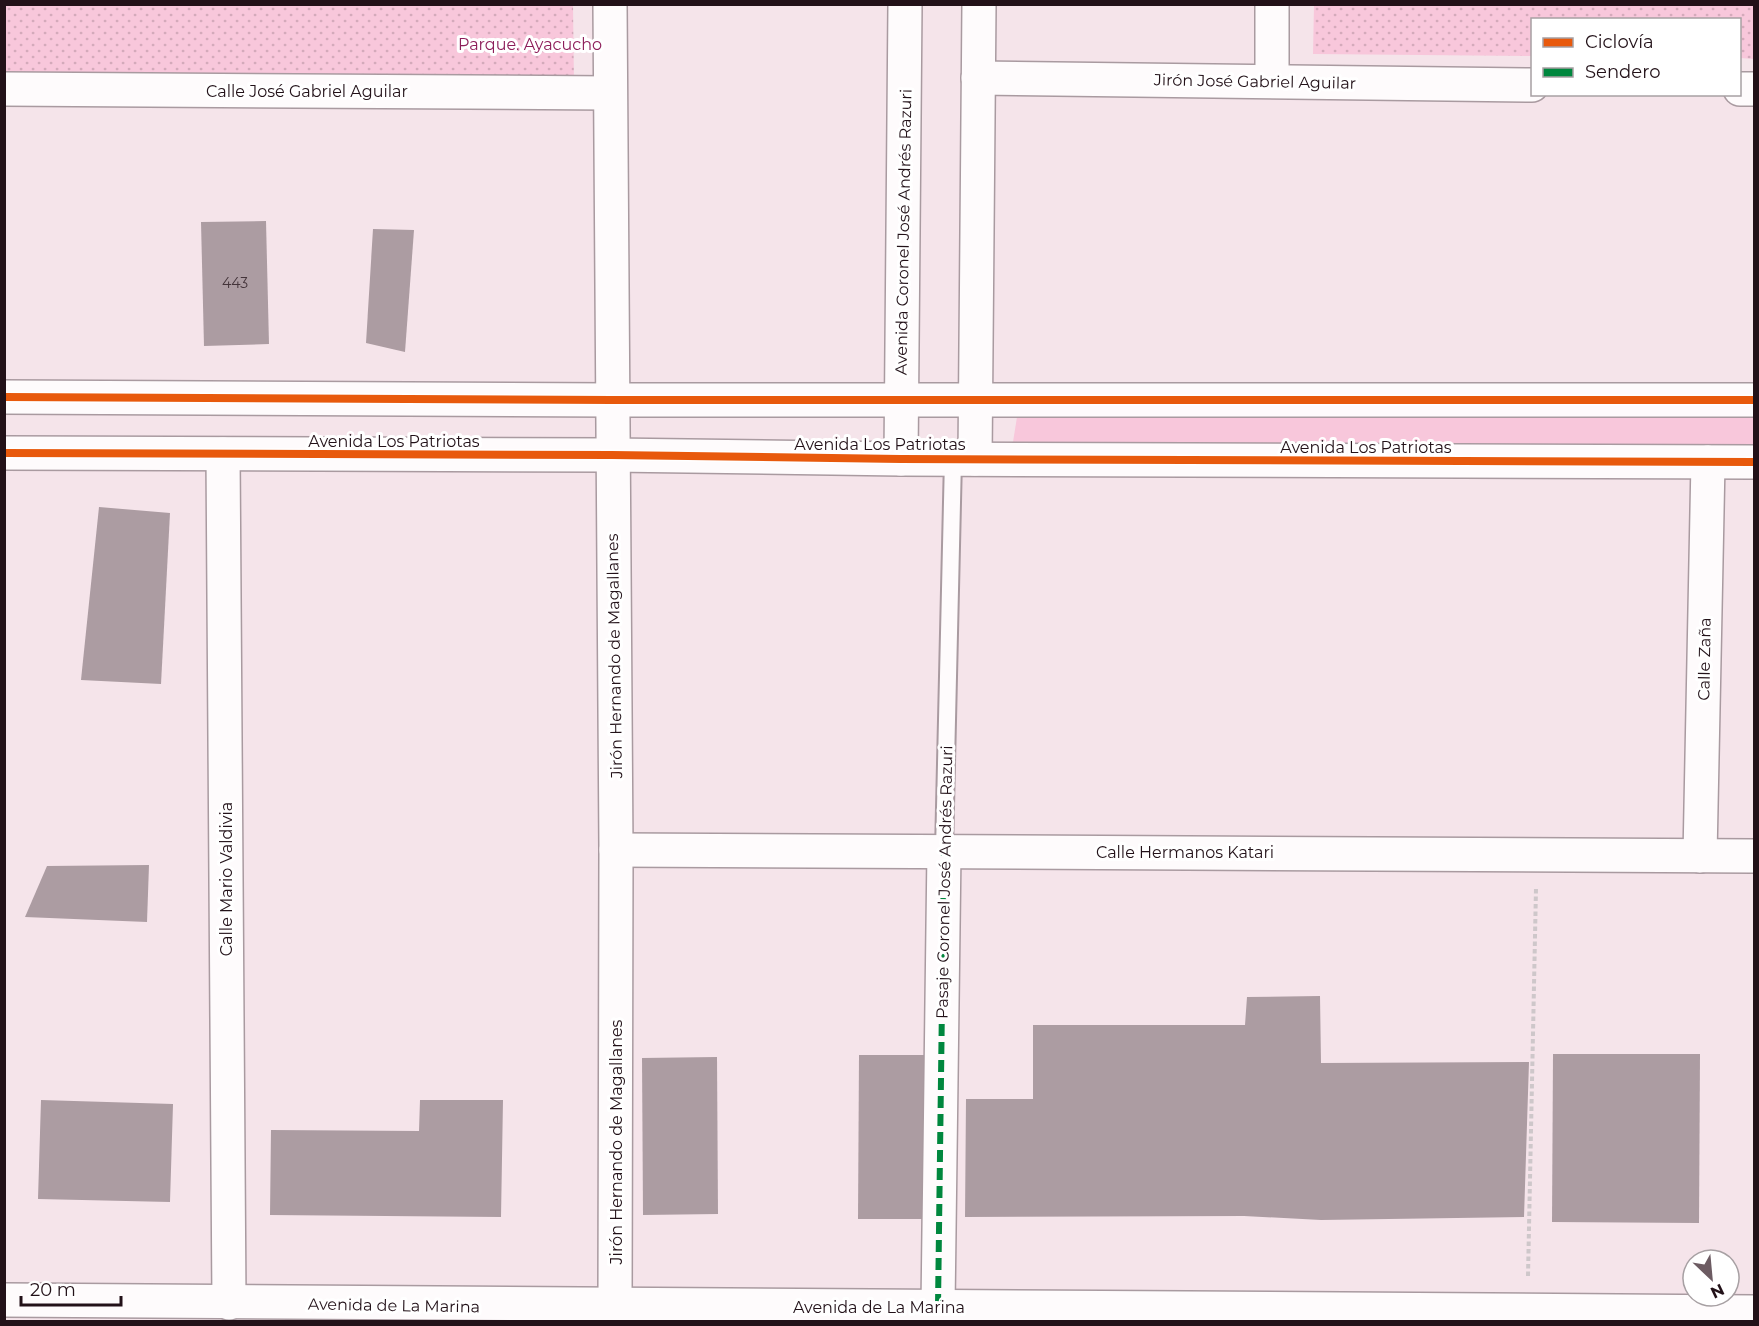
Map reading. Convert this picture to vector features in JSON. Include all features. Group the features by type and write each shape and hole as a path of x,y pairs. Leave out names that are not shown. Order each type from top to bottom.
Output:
{"street":[{"name":"Jirón Hernando de Magallanes","path":"610,4 616,850 615,1307"},
{"name":"Avenida Coronel José Andrés Razuri","path":"901,459 905,4"},
{"path":"964,459 975,399 979,4"},
{"path":"1272,4 1272,81"},
{"name":"Jirón José Gabriel Aguilar","path":"978,78 1531,86"},
{"name":"Calle José Gabriel Aguilar","path":"4,89 610,93"},
{"path":"4,397 612,400 1755,400"},
{"name":"Avenida Los Patriotas","path":"4,453 1755,462"},
{"name":"Calle Mario Valdivia","path":"223,454 229,1303"},
{"name":"Calle Zaña","path":"1700,856 1708,462"},
{"name":"Calle Hermanos Katari","path":"616,850 1755,856"},
{"name":"Pasaje Coronel José Andrés Razuri","path":"938,1306 944,851"},
{"name":"Avenida de La Marina","path":"4,1300 615,1307 938,1306 1015,1314 1466,1316 1528,1310 1755,1312"}],"lane":[{"name":"Pasaje Coronel José Andrés Razuri","path":"944,851 964,459"}],"path":[{"path":"1528,1310 1536,855"}],"green space":[{"name":"Parque. Ayacucho","path":"5,5 573,5 574,85 5,74"},
{"path":"1314,5 1754,5 1754,59 1741,58 1741,18 1531,18 1531,56 1313,54"},
{"path":"1017,417 1754,418 1754,451 1013,442"}],"building":[{"path":"266,221 269,344 204,346 201,222"},
{"path":"373,229 414,230 405,352 366,343"},
{"path":"99,507 170,513 161,684 81,680"},
{"path":"149,865 147,922 25,917 47,866"},
{"path":"1320,996 1321,1063 1529,1062 1524,1217 1321,1220 1244,1216 965,1217 966,1099 1033,1099 1033,1025 1245,1025 1247,997"},
{"path":"1553,1054 1700,1054 1699,1223 1552,1222"},
{"path":"859,1055 934,1055 933,1219 858,1219"},
{"path":"717,1057 718,1214 643,1215 642,1058"},
{"path":"41,1100 173,1104 170,1202 38,1199"},
{"path":"420,1100 503,1100 501,1217 270,1215 271,1130 419,1131"}],"marked path":[{"path":"938,1306 944,851"}],"cycle path":[{"path":"4,397 612,400 1754,400"},
{"path":"4,453 1754,462"}]}
